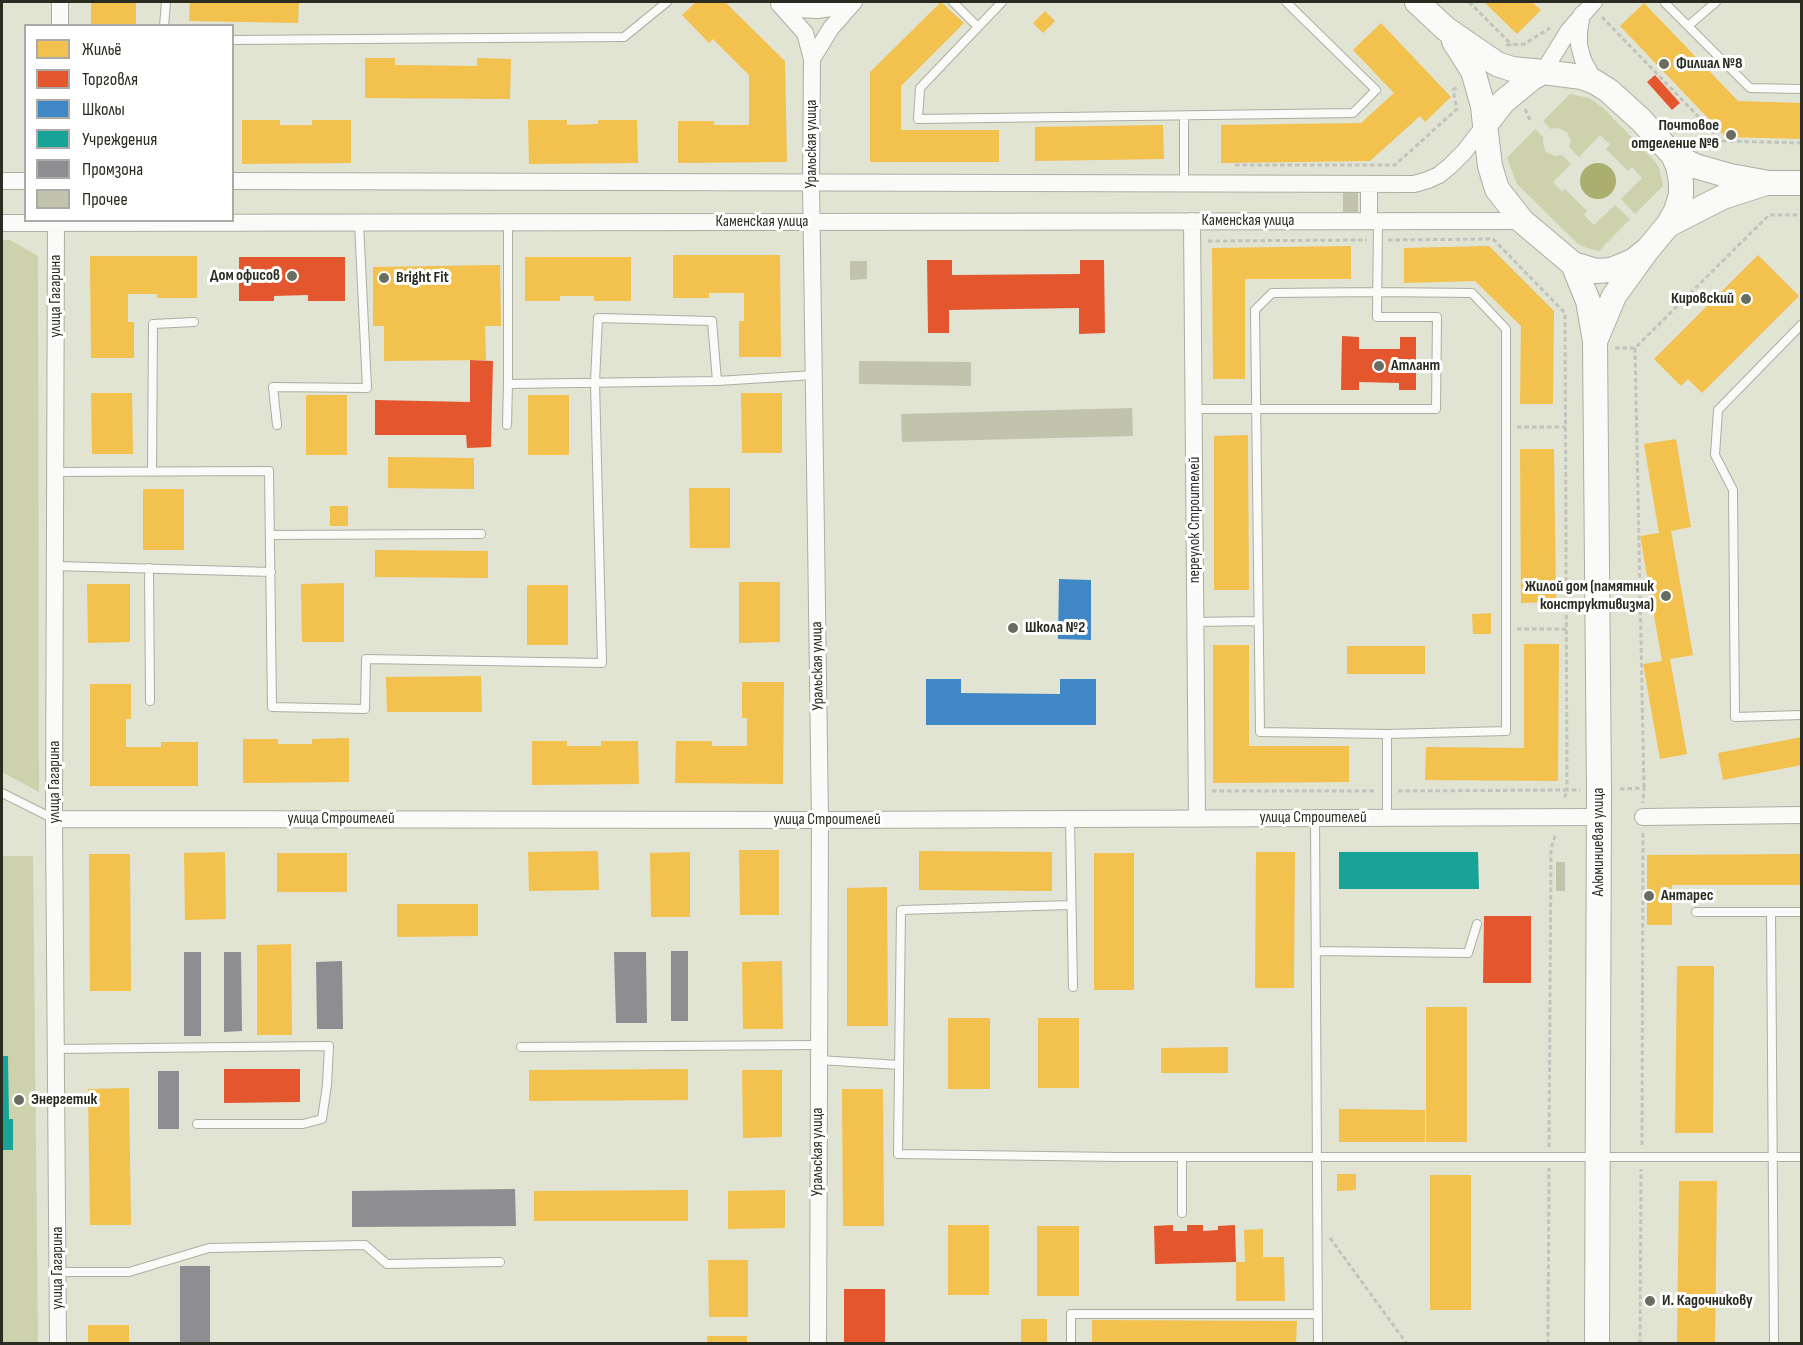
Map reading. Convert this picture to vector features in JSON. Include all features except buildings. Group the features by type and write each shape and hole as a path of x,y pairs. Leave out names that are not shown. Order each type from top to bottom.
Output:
{"main road":[{"path":"1417,2 1480,64 1490,166 1497,189 1522,221 1573,264 1596,271 1611,270 1633,261 1648,249"},
{"path":"1480,64 1497,64 1512,69 1582,77 1608,91 1641,120 1673,155 1695,166 1768,183 1802,183"},
{"path":"1485,125 1516,90 1543,72"},
{"path":"1595,341 1614,296 1676,211 1681,195 1681,182 1673,155"},
{"path":"1668,225 1723,197 1768,183"},
{"path":"1573,264 1588,301 1595,341"},
{"name":"Алюминиевая улица","path":"1595,341 1599,790 1597,1344"}],"street":[{"path":"60,2 60,24"},
{"path":"778,3 799,9 817,10 849,2"},
{"path":"812,59 831,28 854,2"},
{"path":"778,3 805,33 812,59"},
{"path":"1543,72 1569,30 1591,9"},
{"path":"1591,9 1579,32 1579,45 1583,60 1595,82"},
{"name":"Уральская улица","path":"812,59 811,182 820,820 818,1344"},
{"path":"234,182 1414,184 1439,175 1464,152 1485,125"},
{"path":"2,181 24,181"},
{"path":"1369,184 1373,221"},
{"name":"переулок Строителей","path":"1192,221 1197,819"},
{"name":"Каменская улица","path":"2,223 1522,221"},
{"name":"улица Гагарина","path":"56,222 54,819 58,1344"},
{"path":"1643,817 1802,815"},
{"name":"улица Строителей","path":"54,819 1599,818"}],"lane":[{"path":"164,24 166,2"},
{"path":"953,2 978,27"},
{"path":"1002,2 920,88 918,119 1353,113 1376,90 1286,2"},
{"path":"1688,26 1716,2"},
{"path":"234,40 624,37 664,3"},
{"path":"1665,3 1750,88 1802,89"},
{"path":"1184,116 1184,184"},
{"path":"1194,410 1436,409 1437,317 1377,316 1378,240 1373,221"},
{"path":"507,425 508,222"},
{"path":"277,425 273,387 367,388 359,223"},
{"path":"1272,293 1472,293 1506,329 1506,731 1387,734 1260,732 1256,409 1256,310 1272,293"},
{"path":"55,472 269,471 272,707 365,709 366,659 602,663 595,382 597,318 712,321 717,381"},
{"path":"152,471 153,324 194,322"},
{"path":"1802,324 1718,410 1715,455 1733,490 1735,717 1802,715"},
{"path":"508,384 717,381 814,375"},
{"path":"270,535 481,534"},
{"path":"55,566 271,572"},
{"path":"149,568 150,701"},
{"path":"1196,622 1258,621"},
{"path":"1387,734 1387,818"},
{"path":"2,793 54,819"},
{"path":"1315,818 1318,1344"},
{"path":"1070,819 1072,987"},
{"path":"1071,905 901,910 898,1154 1182,1157 1802,1157"},
{"path":"1696,912 1802,912"},
{"path":"1771,912 1774,1344"},
{"path":"1316,951 1468,953 1477,924"},
{"path":"56,1049 329,1046 322,1119 303,1124 197,1124"},
{"path":"521,1047 819,1053 899,1065"},
{"path":"1182,1157 1182,1213"},
{"path":"58,1272 129,1272 209,1248 332,1245 365,1245 387,1264 500,1262"},
{"path":"1071,1344 1071,1314 1318,1314"}],"path":[{"path":"1468,2 1512,45"},
{"path":"1591,9 1722,141 1802,143"},
{"path":"1231,165 1395,165 1457,109 1454,90 1499,46 1524,44 1549,29 1556,22"},
{"path":"1640,1344 1644,788 1635,348 1769,215 1802,215"},
{"path":"1206,241 1493,239 1565,313 1567,790"},
{"path":"1506,427 1566,427"},
{"path":"1506,629 1566,629"},
{"path":"1205,791 1644,788"},
{"path":"1548,1344 1551,848"},
{"path":"1317,1221 1407,1344"}],"shaded area":[{"path":"1570,94 1589,98 1602,107 1659,167 1663,186 1635,214 1621,199 1642,178 1632,167 1628,171 1606,149 1610,144 1600,135 1579,157 1569,147 1571,141 1567,132 1558,128 1551,129 1543,121"},
{"path":"1535,129 1543,137 1546,152 1555,156 1562,155 1571,164 1553,182 1562,192 1565,189 1587,211 1584,215 1594,225 1615,205 1630,219 1599,251 1578,244 1517,184 1507,158"},
{"path":"1598,163 1611,168 1616,181 1611,194 1598,199 1585,194 1580,181 1585,168"},
{"path":"2,240 10,240 38,256 39,792 2,772"},
{"name":"Энергетик","path":"2,856 33,856 38,1343 2,1343"}],"place":[{"name":"Филиал №8","path":"1664,64"},
{"name":"Почтовое отделение №6","path":"1731,135"},
{"name":"Дом офисов","path":"292,276"},
{"name":"Bright Fit","path":"384,278"},
{"name":"Кировский","path":"1746,299"},
{"name":"Атлант","path":"1379,366"},
{"name":"Жилой дом (памятник конструктивизма)","path":"1666,596"},
{"name":"Школа №2","path":"1013,628"},
{"name":"Антарес","path":"1649,896"},
{"name":"Энергетик","path":"19,1100"},
{"name":"И. Кадочникову","path":"1650,1301"}]}
